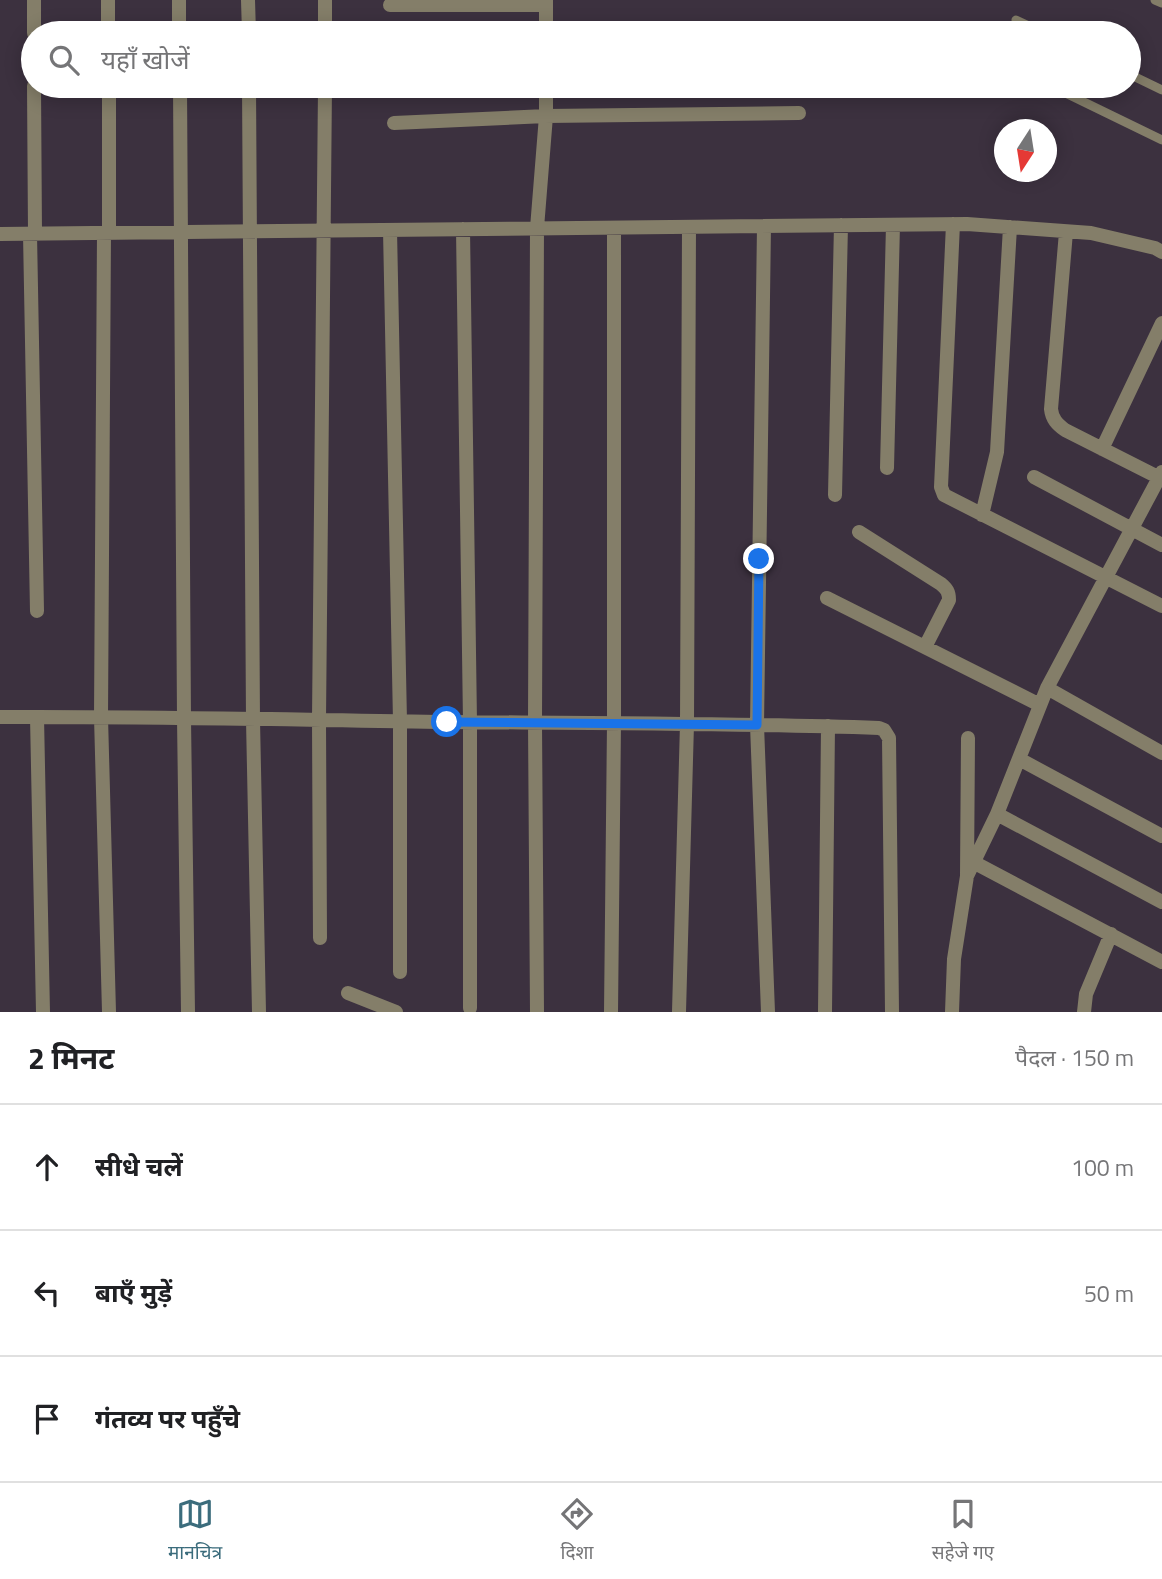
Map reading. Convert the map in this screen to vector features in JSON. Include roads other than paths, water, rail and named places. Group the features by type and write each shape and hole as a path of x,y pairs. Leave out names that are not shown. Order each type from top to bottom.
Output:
{"street":[{"path":"34,0 34,21"},
{"path":"108,0 108,21"},
{"path":"179,0 179,21"},
{"path":"248,0 249,21"},
{"path":"325,0 325,21"},
{"path":"390,5 546,2 546,21"},
{"path":"34,98 32,234 37,611"},
{"path":"109,98 101,717 110,1012"},
{"path":"180,98 188,1012"},
{"path":"249,98 253,720 259,1012"},
{"path":"320,938 319,720 325,98"},
{"path":"537,1012 537,228 546,98"},
{"path":"394,123 545,116 799,113"},
{"path":"0,234 953,224 1091,233 1162,252"},
{"path":"953,224 941,487 947,497 1162,606"},
{"path":"835,495 841,225"},
{"path":"887,468 893,225"},
{"path":"764,226 757,725 768,1012"},
{"path":"679,1012 687,724 689,227"},
{"path":"611,1012 614,228"},
{"path":"982,515 997,452 1010,228"},
{"path":"463,229 470,722 470,1008"},
{"path":"390,230 400,721 400,972"},
{"path":"971,870 997,814 1047,688 1161,476 1065,430 1052,417 1066,232"},
{"path":"1102,449 1162,323"},
{"path":"1034,477 1162,545"},
{"path":"859,532 947,589 949,600 925,647"},
{"path":"827,598 1041,705"},
{"path":"1047,688 1162,753"},
{"path":"37,717 43,1012"},
{"path":"0,718 880,727 889,738 892,1012"},
{"path":"825,1012 828,726"},
{"path":"952,1012 954,959 971,870 968,738"},
{"path":"1019,759 1162,836"},
{"path":"997,814 1162,902"},
{"path":"971,870 1111,934 1162,962"},
{"path":"1084,1012 1086,994 1111,934"},
{"path":"348,993 396,1012"}],"lane":[{"path":"1155,0 1162,3"},
{"path":"1141,80 1162,90"},
{"path":"1076,98 1162,140"}]}
